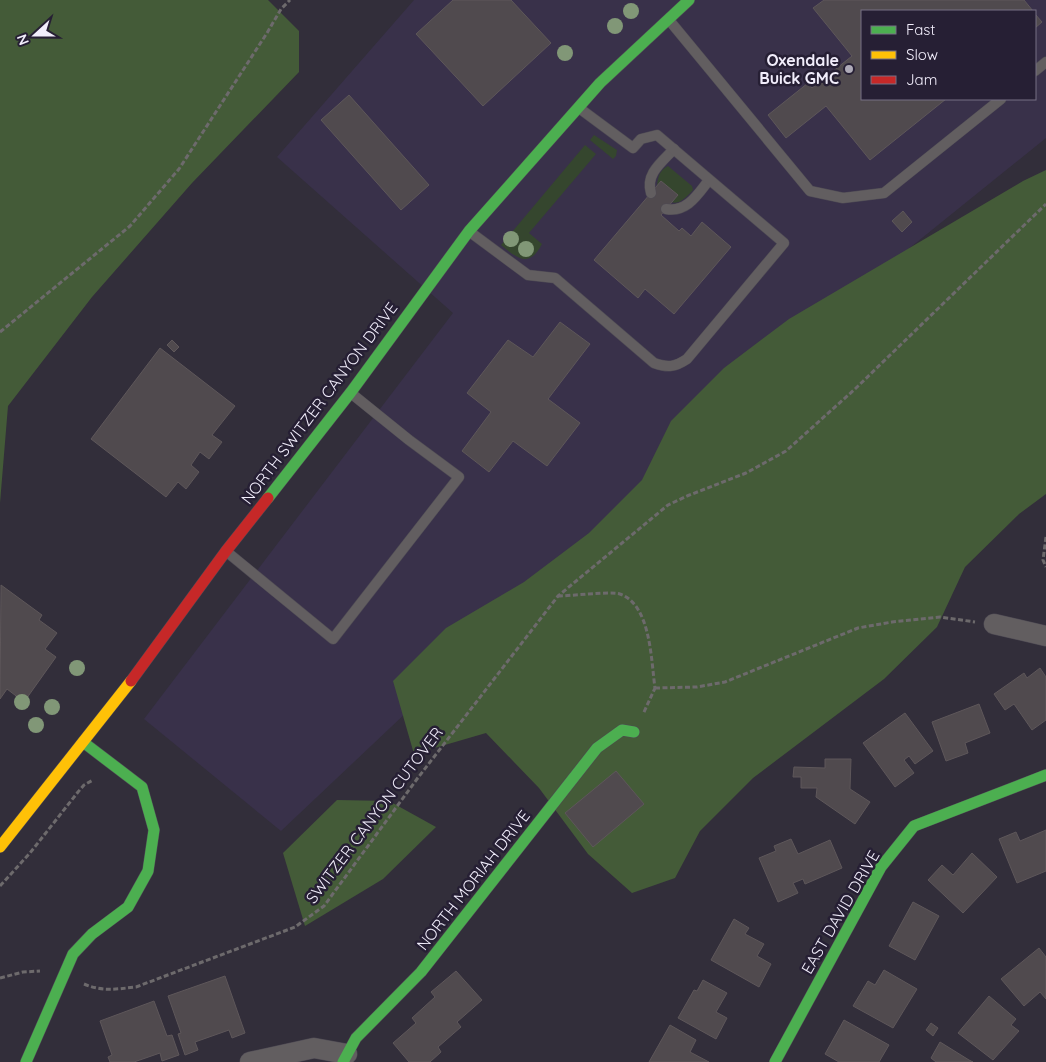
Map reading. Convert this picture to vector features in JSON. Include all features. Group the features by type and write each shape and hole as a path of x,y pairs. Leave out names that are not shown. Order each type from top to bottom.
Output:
{"street":[{"name":"NORTH SWITZER CANYON DRIVE","path":"0,847 131,681 226,551 351,392 469,231 600,83 689,0"},
{"path":"994,624 1046,636"},
{"name":"NORTH MORIAH DRIVE","path":"345,1058 356,1038 422,972 596,748 622,730 634,732"},
{"path":"26,1062 73,954 92,934 128,907 148,871 154,830 142,787 83,742"},
{"name":"EAST DAVID DRIVE","path":"774,1062 881,868 914,826 1046,774"},
{"path":"250,1062 314,1048 345,1058"}],"lane":[{"path":"668,19 810,191 844,198 884,193 1000,100"},
{"path":"1036,70 1046,62"},
{"path":"469,231 528,275 555,278 654,363 665,367 676,366 687,359 784,243 656,135 641,138 633,148 579,108"},
{"path":"651,193 649,180 674,149"},
{"path":"666,209 674,211 687,205 710,180"},
{"path":"226,551 332,639 459,477 409,440 351,392"}],"path":[{"path":"0,332 130,226 179,169 281,9 290,0"},
{"name":"SWITZER CANYON CUTOVER","path":"80,982 96,989 112,990 136,987 295,927 324,906 417,779 558,596 668,506 687,496 746,473 786,450 855,389 1046,204"},
{"path":"1046,537 1043,560 1046,567"},
{"path":"558,596 619,593 631,600 641,613 646,628 655,688 697,687 725,682 858,628 940,617 994,624"},
{"path":"0,886 30,853 84,785 96,779"},
{"path":"0,978 23,972 42,971"}],"shaded area":[{"path":"414,0 1046,0 1046,138 829,313 281,831 144,719 453,313 277,157"}],"green space":[{"path":"0,0 268,0 299,31 299,72 192,183 92,297 8,406 0,503"},
{"path":"594,135 617,150 616,156 613,159 590,140"},
{"path":"585,145 596,154 529,233 542,244 537,252 528,259 512,254 501,245"},
{"path":"668,166 692,186 693,190 683,200 674,203 666,199 657,189 659,175"},
{"path":"1046,170 1046,494 1019,514 965,567 937,627 884,679 753,778 700,831 675,878 632,893 588,854 539,788 486,733 414,754 393,681 446,628 524,582 589,533 642,480 671,421 724,368 789,319 1023,181"},
{"path":"337,800 389,801 436,827 383,879 305,926 283,853"}],"building":[{"path":"453,0 511,0 551,43 483,106 416,34"},
{"name":"Oxendale Buick GMC","path":"824,0 1024,0 1032,10 861,10 861,100 945,100 870,160 826,106 786,138 768,115 808,83 812,88 852,56 813,8"},
{"path":"1036,15 1042,22 1036,27"},
{"path":"349,95 429,185 401,210 321,120"},
{"path":"661,181 678,195 661,215 679,231 682,228 691,236 702,222 731,247 674,314 645,289 638,298 594,260"},
{"path":"903,211 912,222 902,232 892,221"},
{"path":"560,322 590,344 548,399 580,423 547,466 513,441 489,472 462,451 491,412 467,393 508,340 533,357"},
{"path":"172,340 179,347 174,352 167,345"},
{"path":"160,348 235,406 212,435 222,442 209,459 200,452 191,465 199,472 186,489 178,482 166,497 91,439"},
{"path":"1,585 42,615 39,620 57,633 45,649 56,657 24,702 7,689 0,699"},
{"path":"1040,668 1046,677 1046,720 1032,730 1014,704 1005,710 994,694 1024,673 1027,678"},
{"path":"979,704 990,733 965,743 968,753 946,761 932,722"},
{"path":"905,713 933,751 915,764 909,756 904,760 914,773 895,787 863,743"},
{"path":"825,759 851,759 850,789 870,802 855,824 816,797 817,788 801,788 801,777 793,777 794,767 825,768"},
{"path":"616,771 644,804 593,847 565,813"},
{"path":"1046,830 1046,871 1017,883 999,839 1016,832 1020,841"},
{"path":"791,839 798,854 830,840 842,868 805,884 803,879 793,883 798,893 778,902 759,858 776,851 774,846"},
{"path":"972,853 997,877 963,913 928,880 942,865 953,875"},
{"path":"913,902 939,916 915,960 889,946"},
{"path":"734,919 749,928 745,934 764,944 757,956 771,964 759,987 711,960"},
{"path":"1039,948 1046,957 1046,999 1040,992 1024,1006 1001,979"},
{"path":"884,970 917,989 893,1028 853,1006 868,981 875,985"},
{"path":"456,971 482,1000 457,1022 461,1027 438,1047 441,1052 430,1062 409,1062 393,1043 416,1023 412,1018 435,997 431,992"},
{"path":"225,976 245,1033 232,1038 229,1030 195,1042 198,1050 185,1055 178,1034 181,1033 168,996"},
{"path":"703,980 727,993 716,1012 727,1018 716,1039 678,1018 694,990 697,991"},
{"path":"989,996 1016,1019 1011,1025 1019,1031 993,1060 958,1033"},
{"path":"154,1001 167,1036 172,1035 179,1055 162,1061 160,1053 134,1062 110,1062 108,1057 112,1055 100,1021"},
{"path":"844,1020 889,1045 879,1062 839,1062 825,1054"},
{"path":"931,1023 938,1028 933,1036 926,1030"},
{"path":"670,1025 696,1040 690,1052 709,1062 649,1062"},
{"path":"940,1042 973,1062 936,1062 931,1058"}],"traffic: fast":[{"path":"268,498 351,392 469,231 600,83 689,0"},
{"path":"343,1062 356,1038 421,972 597,748 622,730 634,732"},
{"path":"26,1062 73,954 92,934 128,907 148,871 154,830 142,787 83,742"},
{"path":"775,1062 881,867 914,826 1046,775"}],"traffic: slow":[{"path":"0,847 131,681"}],"traffic: jam":[{"path":"131,681 226,551 268,498"}],"place":[{"name":"Oxendale Buick GMC","path":"849,69"}]}
